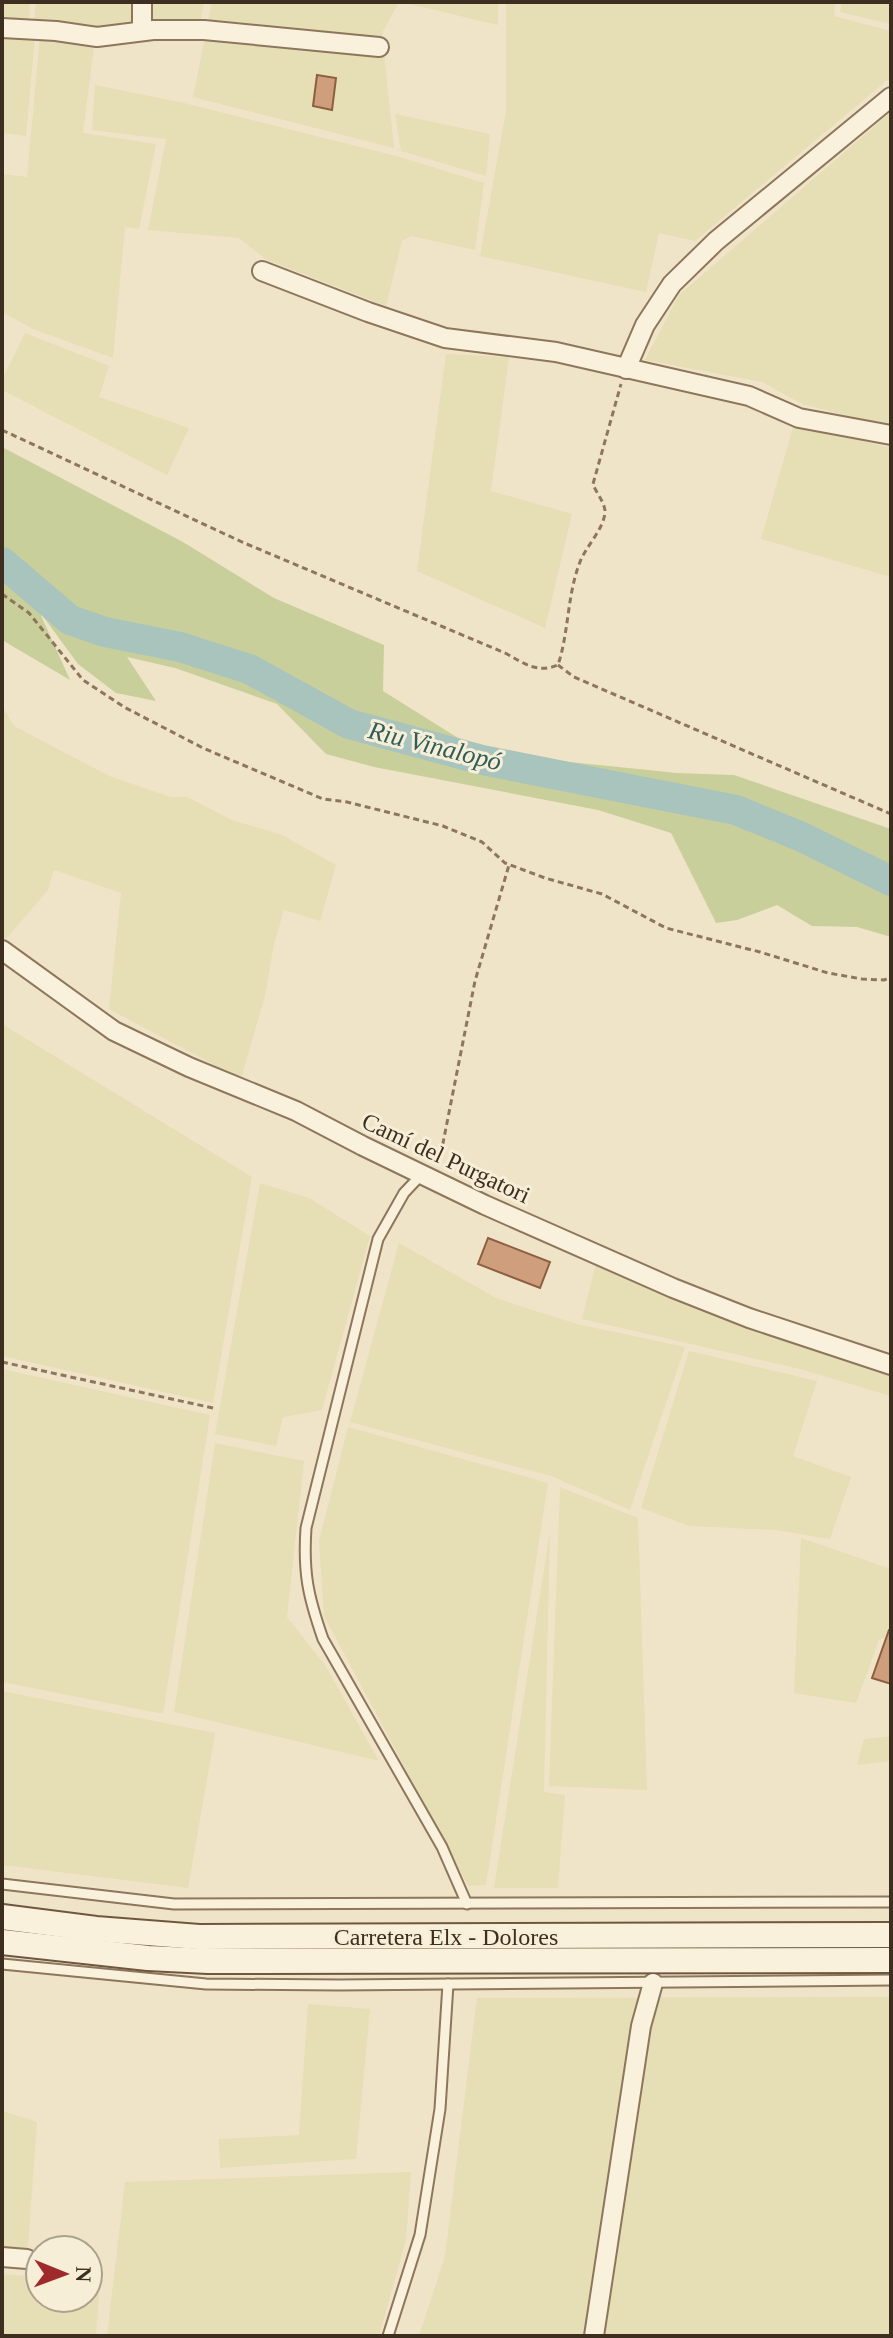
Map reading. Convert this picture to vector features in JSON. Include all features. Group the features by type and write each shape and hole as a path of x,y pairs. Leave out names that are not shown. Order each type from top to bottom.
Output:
{"main road":[{"name":"Carretera Elx - Dolores","path":"2,1917 96,1929 199,1937 891,1935"},
{"name":"Carretera Elx - Dolores","path":"2,1942 148,1958 208,1961 891,1960"}],"street":[{"path":"142,2 142,31"},
{"path":"2,28 97,37 142,31 204,30 379,47"},
{"path":"626,369 645,325 672,284 716,241 891,97"},
{"path":"262,271 445,338 556,352 749,396 799,418 891,435"},
{"name":"Camí del Purgatori","path":"2,950 114,1031 189,1067 296,1111 421,1175 673,1288 749,1318 891,1365"},
{"path":"594,2336 641,2026 653,1983"},
{"path":"2,2257 24,2259"}],"lane":[{"path":"421,1175 404,1193 378,1239 306,1528 304,1563 310,1603 323,1639 442,1847 467,1904"},
{"path":"2,1884 174,1904 891,1902"},
{"path":"2,1964 206,1984 891,1980"},
{"path":"388,2336 420,2235 440,2109 448,1984"}],"path":[{"path":"2,430 202,524 529,666 546,670 558,665 564,647 569,601 580,561 605,513 593,484 626,369"},
{"path":"2,594 29,613 83,680 137,714 203,748 323,799 379,810 456,831 482,842 509,865 602,894 666,928 828,973 862,979 884,980 891,977"},
{"path":"558,665 574,677 891,814"},
{"path":"421,1175 442,1148 475,981 509,865"},
{"path":"2,1362 213,1408"}],"shaded area":[{"path":"2,2 30,2 29,20 2,19"},
{"path":"36,2 131,2 131,21 101,27 34,21"},
{"path":"147,2 204,2 200,23 147,23"},
{"path":"212,2 399,2 382,33 394,148 193,97"},
{"path":"405,2 498,2 498,25 405,3"},
{"path":"506,2 835,2 834,16 891,31 891,77 695,241 659,233 646,292 480,256 506,111"},
{"path":"842,2 891,2 891,24 840,12"},
{"path":"40,36 94,47 83,133 156,144 139,229 125,227 113,358 33,329 2,312 2,174 27,177"},
{"path":"2,37 35,37 26,136 2,133"},
{"path":"95,85 184,103 400,157 484,183 475,250 411,236 402,241 386,306 265,259 239,238 148,230 166,139 92,130"},
{"path":"891,112 891,427 802,404 762,382 645,360 679,295"},
{"path":"395,114 490,134 486,176 401,151"},
{"path":"25,333 109,366 99,397 189,428 167,475 2,390 2,380"},
{"path":"446,354 509,357 491,491 572,514 545,628 417,571"},
{"path":"794,424 891,448 891,577 761,539"},
{"path":"2,706 14,726 109,776 171,797 187,797 232,820 282,835 336,865 320,921 284,910 274,944 265,996 241,1079 109,1009 121,893 54,870 48,890 6,939 2,936"},
{"path":"2,1024 252,1177 213,1403 2,1356"},
{"path":"260,1183 309,1198 370,1236 322,1410 283,1417 276,1446 215,1434"},
{"path":"399,1243 498,1299 577,1324 685,1347 630,1510 551,1476 350,1422"},
{"path":"596,1264 803,1347 891,1377 891,1396 800,1369 582,1319"},
{"path":"689,1351 817,1381 793,1456 851,1477 830,1539 775,1530 689,1526 641,1508"},
{"path":"2,1369 210,1415 163,1714 2,1682"},
{"path":"348,1427 548,1483 486,1885 468,1886 324,1616 319,1541"},
{"path":"215,1443 304,1461 287,1617 325,1665 379,1761 174,1712"},
{"path":"560,1487 638,1518 647,1790 549,1786"},
{"path":"550,1531 544,1792 565,1795 558,1888 494,1888"},
{"path":"801,1538 891,1569 891,1634 879,1640 856,1703 794,1693"},
{"path":"2,1691 215,1733 188,1888 2,1865"},
{"path":"891,1736 891,1761 857,1765 864,1739"},
{"path":"891,1997 891,2336 419,2336 445,2256 477,1998"},
{"path":"308,2004 370,2009 356,2159 220,2168 219,2139 299,2135"},
{"path":"2,2111 37,2122 29,2234 24,2234 24,2259 2,2257"},
{"path":"411,2172 406,2240 379,2336 107,2336 125,2182"},
{"path":"2,2274 24,2276 24,2314 98,2314 96,2336 2,2336"}],"green space":[{"path":"2,447 183,542 274,598 384,645 383,691 482,753 677,773 734,775 891,829 891,937 857,927 812,926 777,905 737,920 716,923 671,833 598,810 374,767 326,754 277,704 175,668 127,657 156,701 116,693 78,664 39,611 70,680 2,640"}],"building":[{"path":"317,75 336,78 332,110 313,106"},
{"path":"488,1238 550,1262 540,1288 478,1264"},
{"path":"891,1630 891,1684 872,1678"}],"waterway":[{"name":"Riu Vinalopó","path":"2,562 70,620 105,632 180,647 249,669 349,724 482,760 736,810 802,837 891,881"}]}
